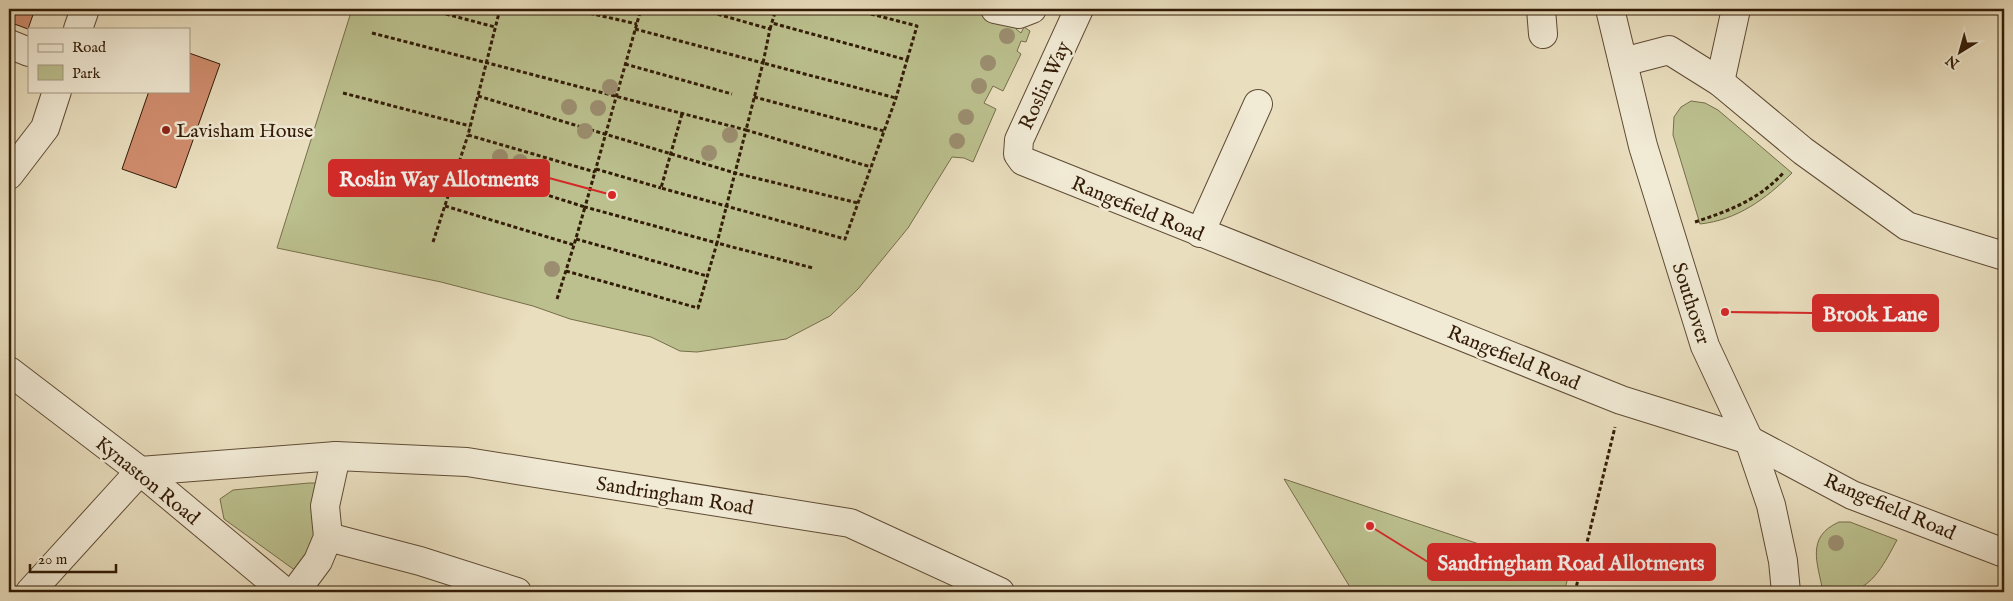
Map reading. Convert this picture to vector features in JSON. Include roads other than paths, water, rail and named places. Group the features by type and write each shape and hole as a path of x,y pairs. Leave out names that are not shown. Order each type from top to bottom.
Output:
{"street":[{"path":"78,28 85,9"},
{"path":"995,9 1019,14 1032,9"},
{"name":"Southover","path":"1610,9 1643,146 1705,346 1749,440 1771,505 1783,561 1786,592"},
{"path":"1720,82 1736,9"},
{"name":"Roslin Way","path":"1023,161 1018,154 1019,140 1071,11"},
{"path":"9,44 28,52"},
{"path":"1623,62 1670,50 1720,82 1803,151 1907,226 2004,256"},
{"path":"9,175 45,128 57,92"},
{"path":"1200,232 1258,104"},
{"name":"Rangefield Road","path":"1023,161 1621,400 1749,440 1852,494 2004,553"},
{"name":"Kynaston Road","path":"9,371 140,471 285,592"},
{"path":"295,592 318,561 328,537 325,506 336,456"},
{"name":"Sandringham Road","path":"140,471 336,456 467,462 850,523 1000,592"},
{"path":"30,592 140,471"},
{"path":"328,537 420,561 517,592"}],"place":[{"name":"Lavisham House","path":"166,130"},
{"name":"Roslin Way Allotments","path":"612,195"},
{"name":"Brook Lane","path":"1725,312"},
{"name":"Sandringham Road Allotments","path":"1370,526"}]}
